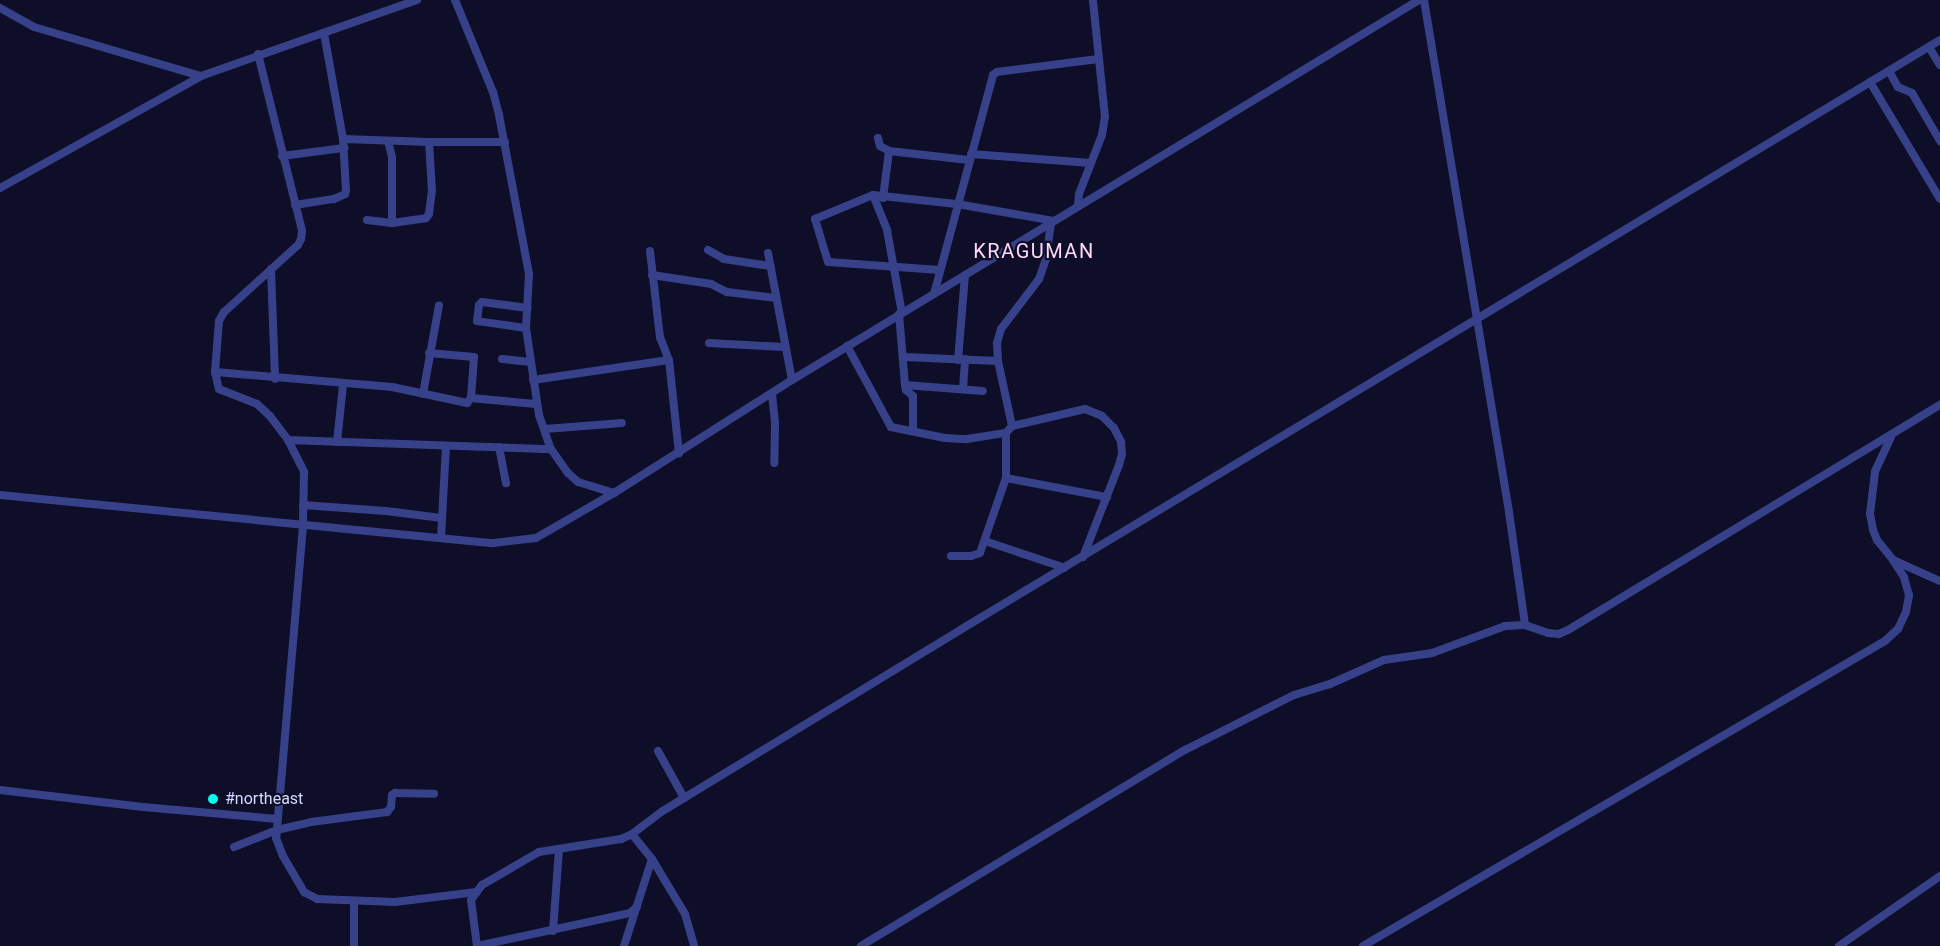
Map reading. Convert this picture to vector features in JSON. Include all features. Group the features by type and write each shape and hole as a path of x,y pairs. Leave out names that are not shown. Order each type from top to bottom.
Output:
{"street":[{"path":"0,189 201,76 258,54 417,0"},
{"path":"455,0 493,92 505,142 530,274 526,328 537,405 551,448 578,482 614,493"},
{"path":"1078,205 1079,194 1102,135 1105,117 1093,0"},
{"path":"0,495 441,538 507,543 536,538 614,493 792,380 1078,205 1419,0"},
{"path":"1424,0 1525,625"},
{"path":"0,8 34,27 201,76"},
{"path":"295,205 334,199 345,194 344,143 324,33"},
{"path":"258,54 295,205 301,239 298,245 224,312 219,321 215,372 219,388 257,404 270,416 288,440 304,472 303,526 276,838 283,856 304,892 317,899 395,902 476,892 539,852 621,839 632,834 684,798 1940,40"},
{"path":"1929,47 1940,65"},
{"path":"934,294 969,157 993,75 997,72 1098,59"},
{"path":"1889,71 1898,87 1912,93 1940,141"},
{"path":"1870,82 1940,199"},
{"path":"878,138 880,146 889,151 1091,163"},
{"path":"388,141 392,157 393,223"},
{"path":"367,220 393,223 426,218 429,214 432,191 429,142"},
{"path":"282,156 344,143 505,142"},
{"path":"883,198 889,151"},
{"path":"939,270 893,269 828,262 815,223 819,216 873,195 883,198 957,204 1053,222"},
{"path":"873,195 887,230 900,314 905,385 906,390 913,396 913,431"},
{"path":"951,556 977,554 985,541 1006,478 1009,429 997,343 1001,329 1039,279 1048,251 1053,222"},
{"path":"708,250 724,259 771,266"},
{"path":"650,251 660,337 669,360 679,453"},
{"path":"768,253 792,380"},
{"path":"271,269 274,379"},
{"path":"652,275 711,284 727,292 776,298"},
{"path":"963,389 965,275"},
{"path":"526,328 477,321 479,305 482,302 528,308"},
{"path":"423,394 439,305"},
{"path":"710,343 784,347"},
{"path":"847,346 886,422 891,427 945,438 967,439 1085,409 1102,416 1114,428 1121,442 1122,454 1083,557"},
{"path":"215,372 343,385 392,387 467,403 471,398 474,357 429,353"},
{"path":"904,357 998,361"},
{"path":"502,359 531,362"},
{"path":"533,380 669,360"},
{"path":"337,442 343,385"},
{"path":"905,385 983,391"},
{"path":"772,394 775,424 774,463"},
{"path":"471,398 537,405"},
{"path":"861,946 1185,750 1294,695 1330,684 1384,660 1432,653 1505,626 1525,625 1548,633 1559,634 1568,630 1940,405"},
{"path":"545,429 622,423"},
{"path":"1363,946 1885,641 1899,629 1906,612 1909,595 1904,577 1877,540 1870,514 1875,472 1891,436"},
{"path":"288,440 446,447 551,448"},
{"path":"441,538 446,447"},
{"path":"499,447 507,483"},
{"path":"1006,478 1107,497"},
{"path":"303,505 442,518"},
{"path":"985,541 1065,568"},
{"path":"1893,560 1940,581"},
{"path":"658,751 684,798"},
{"path":"0,790 143,807 277,819"},
{"path":"234,847 277,830 311,822 387,812 395,793 434,794"},
{"path":"632,834 652,859 685,914 694,946"},
{"path":"553,931 559,849"},
{"path":"624,946 652,859"},
{"path":"1839,946 1940,876"},
{"path":"476,892 471,900 477,946 630,913 637,907"},
{"path":"354,902 354,946"}],"place":[{"name":"#northeast","path":"213,799"}],"district":[{"name":"KRAGUMAN","path":"1034,251"}]}
